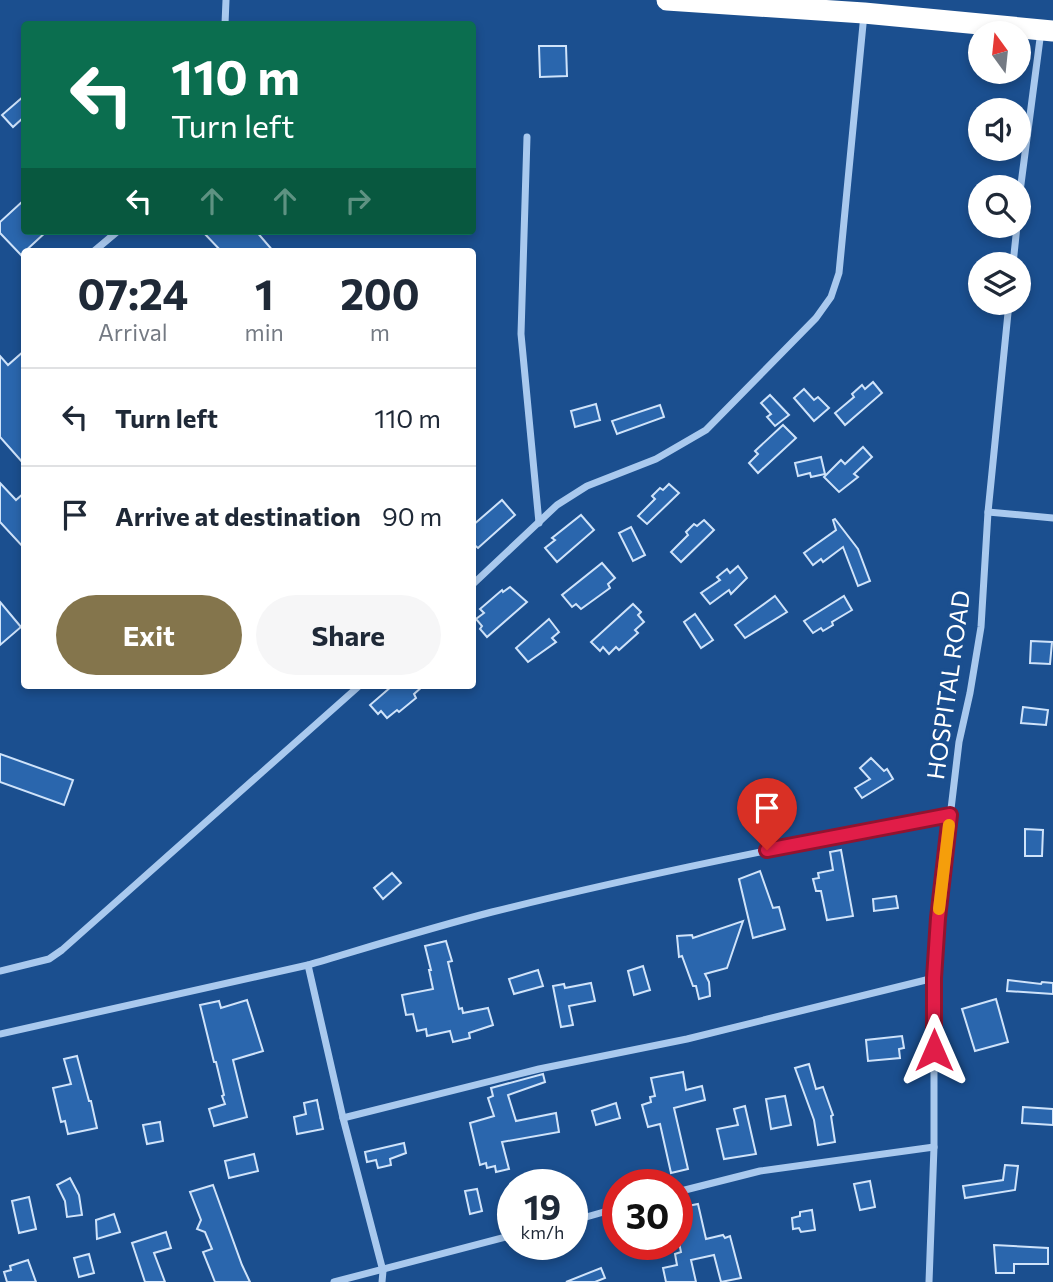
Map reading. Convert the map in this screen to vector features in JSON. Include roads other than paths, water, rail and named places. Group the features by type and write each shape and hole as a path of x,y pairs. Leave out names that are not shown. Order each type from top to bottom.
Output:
{"highway":[{"path":"667,0 864,13 1047,31"}],"street":[{"path":"225,21 226,0"},
{"path":"476,581 557,505 587,486 656,459 706,430 816,318 831,297 839,273 864,13"},
{"path":"1023,175 1047,31"},
{"path":"527,137 521,334 539,523"},
{"path":"98,248 113,235"},
{"name":"HOSPITAL ROAD","path":"929,1282 934,1147 934,978 938,918 959,742 981,627 988,513 1008,315"},
{"path":"988,513 1053,518"},
{"path":"0,971 49,959 62,950 356,689"},
{"path":"0,1034 308,965 491,913 626,881 792,844 950,815"},
{"path":"308,965 343,1118 383,1270 382,1282"},
{"path":"343,1118 539,1069 699,1036 934,978"},
{"path":"693,1188 760,1171 934,1147"},
{"path":"334,1282 497,1239"}]}
